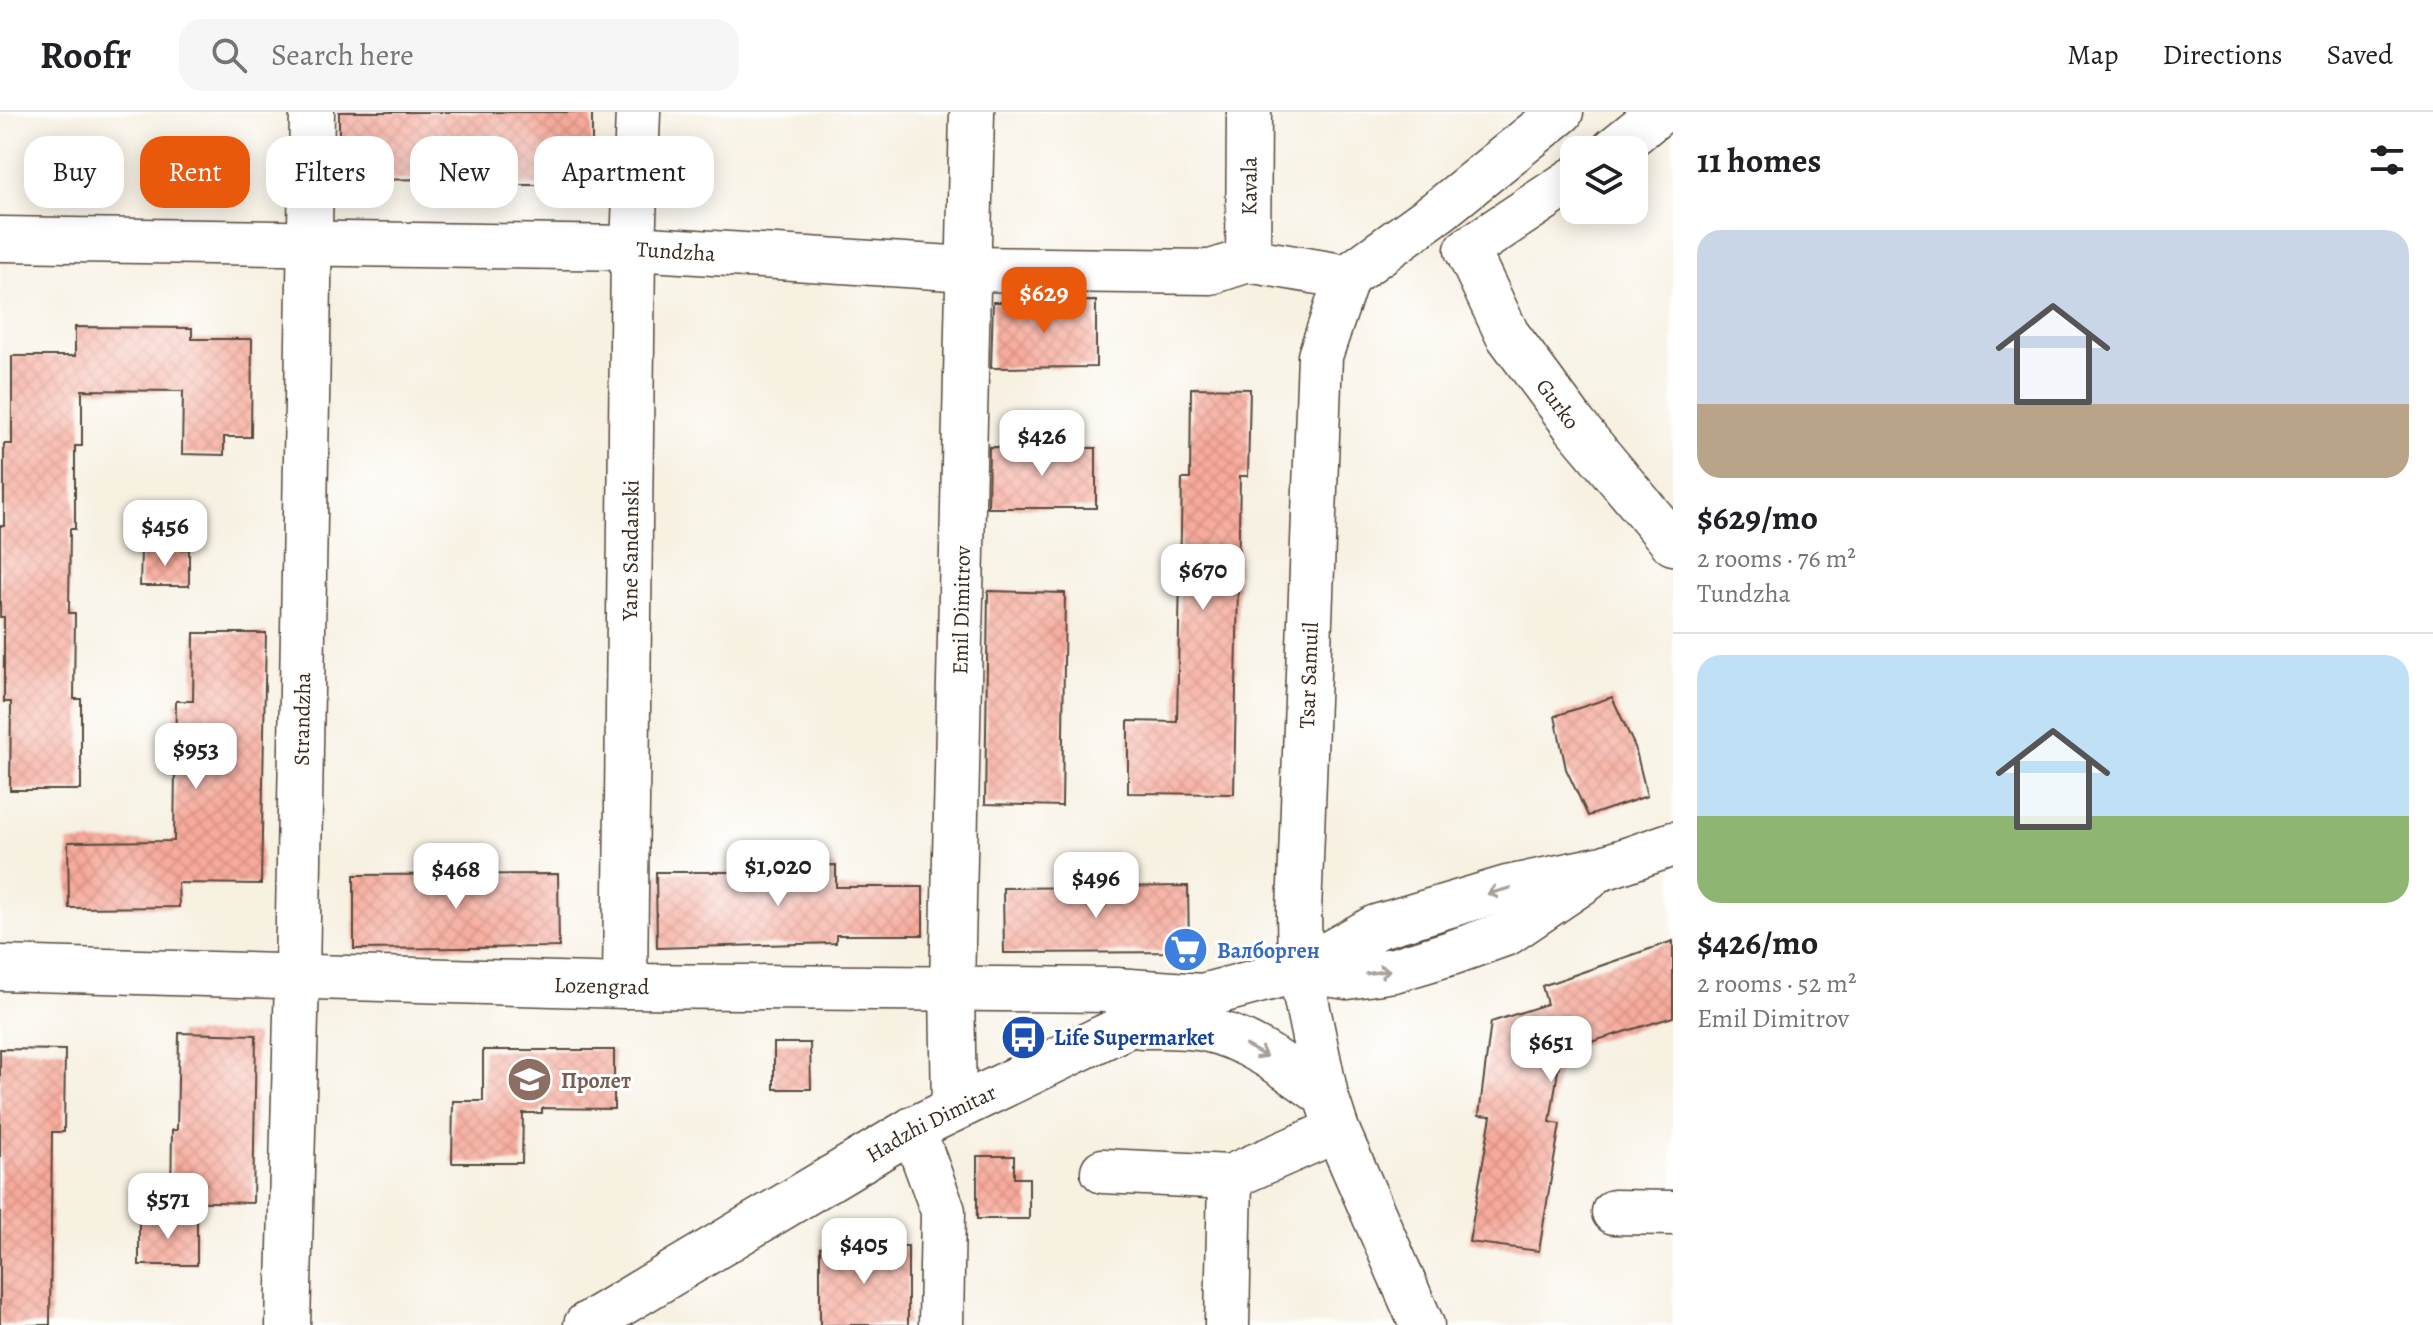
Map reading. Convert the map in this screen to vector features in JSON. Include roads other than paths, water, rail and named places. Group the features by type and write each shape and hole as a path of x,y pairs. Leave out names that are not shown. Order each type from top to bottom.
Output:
{"street":[{"name":"Strandzha","path":"288,1325 312,112"},
{"name":"Yane Sandanski","path":"625,986 633,248 638,112"},
{"name":"Emil Dimitrov","path":"954,1108 952,988 972,112"},
{"name":"Kavala","path":"1248,260 1249,112"},
{"path":"1347,277 1441,209 1561,112"},
{"path":"1630,136 1660,112"},
{"name":"Gurko","path":"1560,188 1467,250 1507,334 1575,426 1667,524"},
{"name":"Tundzha","path":"0,239 633,248 968,269 1211,272 1248,260 1347,277"},
{"name":"Tsar Samuil","path":"1347,277 1320,356 1299,912 1300,970 1331,1113 1422,1325"},
{"name":"Hadzhi Dimitar","path":"600,1322 913,1129 1127,1026 1202,996 1300,970 1376,927 1494,892 1603,868 1673,844"},
{"name":"Lozengrad","path":"0,968 625,986 1116,990 1202,996"},
{"path":"1103,1171 1230,1177 1331,1113 1264,1054 1239,1041 1207,1030 1180,1026 1127,1026"},
{"path":"913,1129 943,1211 941,1325"},
{"path":"1227,1325 1230,1177"},
{"path":"1614,1212 1673,1213"}],"place":[{"name":"Валборген","path":"1186,950"},
{"name":"Life Supermarket","path":"1023,1037"},
{"name":"Пролет","path":"530,1080"}]}
